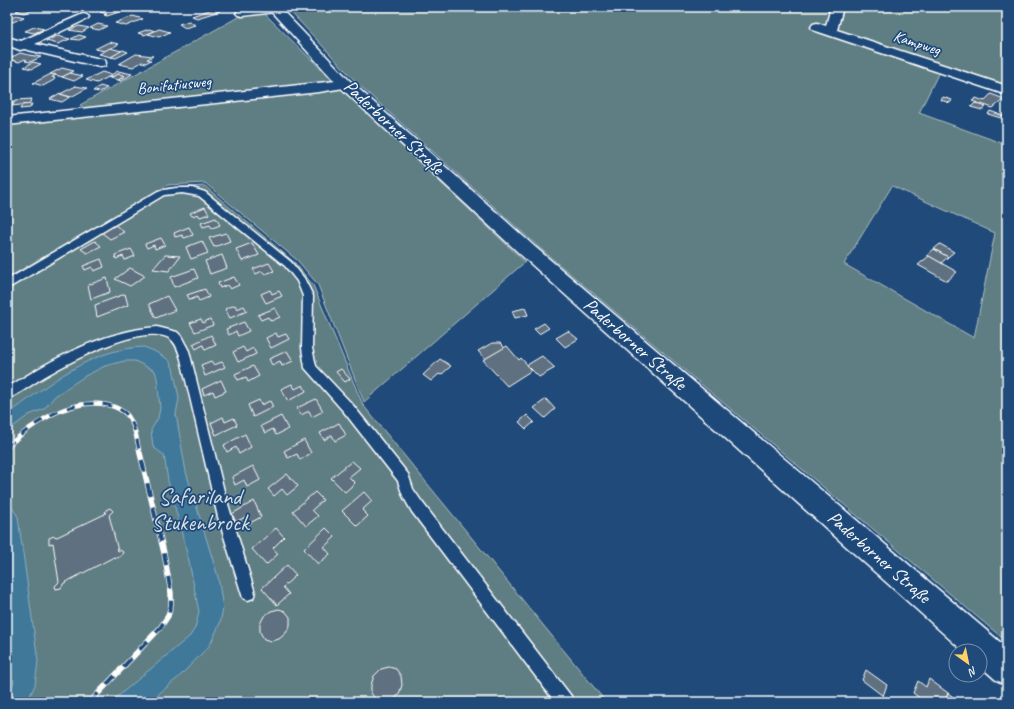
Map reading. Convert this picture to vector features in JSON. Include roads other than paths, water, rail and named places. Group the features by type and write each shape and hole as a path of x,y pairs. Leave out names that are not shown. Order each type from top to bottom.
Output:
{"street":[{"path":"831,32 837,7"},
{"path":"249,11 274,8"},
{"name":"Paderborner Straße","path":"274,8 345,84 528,251 1007,669"},
{"path":"7,52 83,17"},
{"name":"Kampweg","path":"817,27 1007,91"},
{"path":"7,40 100,63"},
{"name":"Bonifatiusweg","path":"7,122 345,84"}],"lane":[{"path":"7,285 161,193 194,190 202,194 288,264 301,280 308,296 307,348 311,368 348,408 403,478 417,507 565,702"},
{"path":"7,394 57,364 112,339 139,332 156,330 174,335 179,340 188,365 214,478 234,553 248,593"}],"water":[{"path":"144,347 169,360 173,368 179,398 176,414 186,472 218,577 223,608 220,623 210,645 180,676 149,702 111,702 190,636 195,628 199,612 189,561 168,481 164,455 153,447 151,430 158,418 160,408 155,371 135,361 124,361 105,366 85,376 55,396 44,409 29,415 7,431 7,415 54,381 88,361 125,349"},
{"path":"7,502 10,504 18,517 38,661 35,685 27,702 7,702 7,693 11,691 14,681 13,679 8,680 7,672"}],"railway":[{"path":"7,447 28,429 53,414 66,408 94,404 114,407 122,410 128,416 135,430 140,454"},
{"path":"90,702 160,628 168,616 171,605 171,593 164,553 140,453"}],"park label":[{"name":"Safariland Stukenbrock","path":"200,509"}]}
